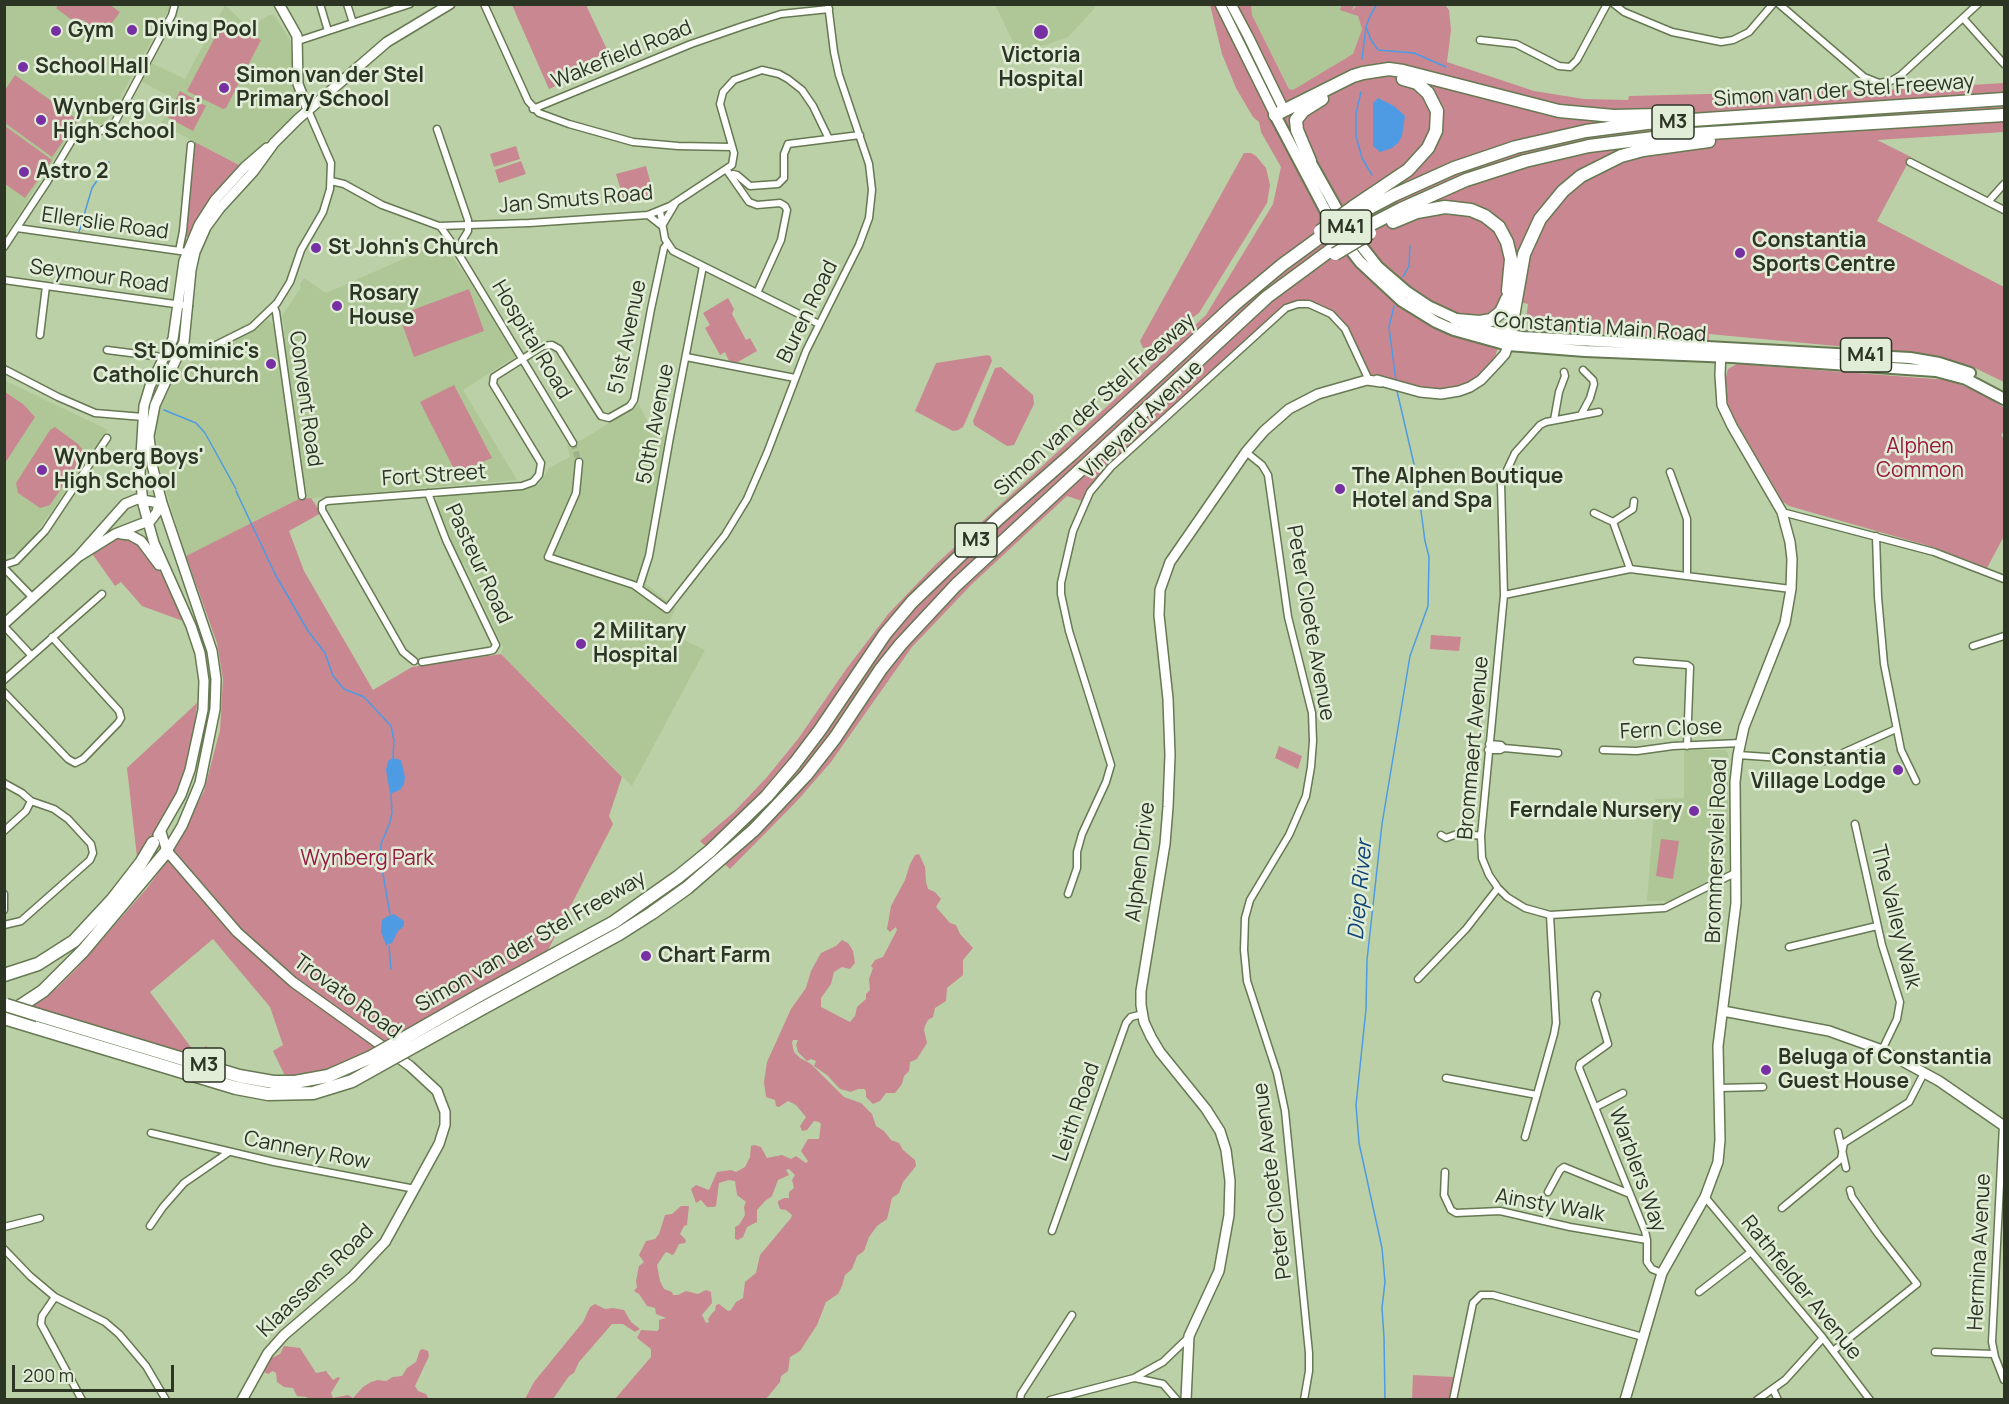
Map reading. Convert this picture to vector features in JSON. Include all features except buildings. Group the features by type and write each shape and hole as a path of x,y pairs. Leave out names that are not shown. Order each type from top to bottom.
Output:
{"highway":[{"path":"1281,115 1353,76 1389,69 1428,77 1538,107 1588,115 1637,116 1742,111 1752,111 1763,115"},
{"path":"1281,115 1365,80 1402,78 1417,83 1428,93 1434,103 1437,118 1436,131 1423,154 1408,170 1356,211"},
{"path":"1310,161 1297,130 1296,120 1302,111 1323,98"},
{"name":"Simon van der Stel Freeway","path":"481,1002 515,975 614,922 669,884 710,851 767,796 795,763 885,634 912,602 999,518 1234,305 1322,233 1356,211 1434,176 1496,153 1586,131 1647,123 2004,99"},
{"name":"Simon van der Stel Freeway","path":"374,1062 481,1002 619,934 687,888 754,830 806,775 835,738 881,669 927,614 1022,523 1240,322 1334,251 1401,209 1466,180 1504,167 1562,151 1649,137 2004,115"},
{"path":"1504,340 1524,254 1531,237 1551,204 1581,176 1621,156 1643,150 1788,129"},
{"path":"1368,230 1429,209 1457,208 1471,210 1485,216 1498,227 1507,242 1511,258 1504,340"},
{"path":"1456,320 1480,322 1491,320 1501,312 1507,299"},
{"path":"4,975 38,964 74,941 113,899 153,843"},
{"path":"141,862 154,852 171,851"},
{"path":"7,1013 43,991 63,972 171,851"},
{"name":"M3","path":"7,1013 38,1015 239,1076 273,1082 295,1082 320,1078 374,1062"},
{"name":"M3","path":"7,1013 236,1088 268,1094 312,1093 352,1081 374,1062"}],"main road":[{"name":"Constantia Main Road","path":"1281,115 1348,229 1378,267 1412,296 1428,306 1504,340"},
{"name":"Constantia Main Road","path":"1281,115 1339,235 1372,275 1402,301 1436,322 1469,336 1721,352 1910,358 1939,363 1968,372 2004,391"},
{"name":"Constantia Main Road","path":"1721,352 1936,371 1966,379 2004,399"}],"street":[{"path":"4,247 75,135 80,132 101,131 115,122 172,15 175,4"},
{"path":"107,350 166,357 200,353 243,333 274,307 284,293 301,250 323,212 332,168 330,158 298,84 298,41 295,31 279,4"},
{"path":"320,4 328,31"},
{"path":"347,4 352,23"},
{"path":"298,41 410,4"},
{"path":"183,251 215,200 245,167 397,34 450,4"},
{"path":"484,4 533,109 556,120 633,142 732,147"},
{"name":"Constantia Main Road","path":"1220,4 1281,115"},
{"name":"Constantia Main Road","path":"1231,4 1248,36 1281,115"},
{"path":"1480,40 1516,44 1559,66 1570,67 1577,60 1607,4"},
{"path":"1614,4 1624,12 1672,32 1721,42 1733,40 1749,32 1773,4"},
{"path":"1779,4 1863,77 1879,83 1898,77 1978,4"},
{"name":"Wakefield Road","path":"533,109 691,44 743,26 781,14 828,7"},
{"name":"Buren Road","path":"639,587 667,609 725,535 747,499 795,378 819,324 859,246 869,218 872,180 860,135 838,75 828,7"},
{"path":"1963,18 2004,64"},
{"path":"728,172 735,157 720,104 723,93 734,80 762,70 788,79 802,90 813,106 828,137"},
{"path":"437,129 468,220 468,231 462,241 460,256"},
{"path":"728,172 737,175 750,186 778,184 784,178 786,146 828,137 860,135"},
{"path":"171,851 195,797 204,770 213,724 216,672 212,651 154,476 146,397 166,357 176,329 184,305 193,261 206,227 274,143"},
{"path":"153,843 173,810 188,777 201,724 204,696 200,653 187,616 147,522 140,473 147,417 179,356 186,336 183,231 191,145"},
{"path":"1910,162 2004,210"},
{"path":"728,172 749,202 757,205 782,204 787,210 781,240 757,293"},
{"name":"Jan Smuts Road","path":"331,181 344,184 382,205 439,226 648,215 675,203 728,172"},
{"path":"1988,202 2004,184"},
{"path":"662,226 675,203"},
{"path":"660,211 667,244 673,250 819,324"},
{"path":"648,215 662,226"},
{"name":"Hospital Road","path":"439,226 449,237 573,442"},
{"name":"Ellerslie Road","path":"18,228 183,251"},
{"name":"51st Avenue","path":"523,359 546,345 557,347 602,417 612,417 630,406 634,400 651,309 664,248 667,244"},
{"name":"50th Avenue","path":"639,587 649,555 703,266"},
{"name":"Seymour Road","path":"4,280 184,305"},
{"path":"40,335 46,286"},
{"name":"Vineyard Avenue","path":"1068,894 1077,867 1077,852 1082,834 1111,765 1069,631 1061,594 1061,583 1074,531 1090,492 1112,467 1286,308 1298,304 1309,304 1331,314 1345,329 1365,377"},
{"name":"Convent Road","path":"274,307 302,496"},
{"path":"1365,377 1420,392 1449,393 1470,387 1491,370 1504,340"},
{"name":"Brommersvlei Road","path":"1625,1400 1662,1273 1705,1197 1713,1178 1719,1152 1718,1046 1733,935 1737,872 1738,755 1744,727 1779,642 1791,589 1792,559 1782,512 1726,415 1720,394 1721,352"},
{"path":"686,357 795,378"},
{"name":"Fort Street","path":"414,662 403,652 322,510 322,504 327,501 526,486 533,482 539,476 540,460 492,382 495,375 523,359"},
{"path":"4,369 68,402 95,413 147,417"},
{"path":"1581,416 1594,384 1583,370"},
{"path":"1554,420 1564,372"},
{"name":"Alphen Drive","path":"1186,1400 1189,1336 1215,1283 1223,1256 1230,1198 1228,1162 1223,1141 1213,1120 1160,1052 1151,1037 1143,1014 1141,991 1165,844 1168,786 1168,699 1158,604 1161,583 1170,562 1246,452 1264,431 1294,406 1318,394 1365,377"},
{"name":"Brommaert Avenue","path":"1599,412 1554,420 1540,425 1515,453 1503,476 1500,492 1504,596 1481,836 1482,858 1489,875 1498,888 1525,908 1550,915 1665,908 1737,872"},
{"path":"33,598 4,566 21,556 45,531 106,438"},
{"name":"Peter Cloete Avenue","path":"1246,452 1262,465 1268,476 1288,617 1308,694 1312,723 1311,767 1306,796 1289,835 1250,900 1245,918 1244,950 1247,981 1277,1073 1285,1111 1309,1353 1309,1371 1304,1400"},
{"path":"150,454 149,468 165,521 172,531"},
{"path":"579,462 576,493 548,557 639,587"},
{"path":"1670,472 1687,519 1687,575"},
{"name":"Pasteur Road","path":"422,662 493,650 496,645 446,540 428,493"},
{"path":"31,655 4,625 78,557 120,508 130,500 142,499 159,503"},
{"path":"1613,522 1622,514 1631,511 1634,501"},
{"path":"78,557 115,534 147,522 154,516 159,503"},
{"path":"1782,512 1934,552 2004,579"},
{"path":"1594,513 1613,522 1630,569"},
{"path":"115,534 130,535 141,541 173,585"},
{"path":"1876,536 1881,642 1896,729 1904,759 1916,782"},
{"path":"1504,596 1630,569 1791,589"},
{"path":"4,680 102,594"},
{"path":"1973,646 2004,636"},
{"path":"4,692 68,759 75,763 83,759 118,723 121,718 119,711 52,637"},
{"path":"1637,661 1687,664 1690,668 1687,746"},
{"path":"1738,755 1825,761 1896,729"},
{"name":"Fern Close","path":"1603,750 1637,751 1740,743"},
{"path":"1489,747 1500,750 1504,748 1557,753"},
{"path":"4,783 31,801 54,809 68,819 91,844 93,853 90,860 21,921 4,925"},
{"path":"4,831 26,811 31,801"},
{"name":"The Valley Walk","path":"1855,824 1877,926 1900,1002 1897,1019 1882,1050"},
{"path":"161,832 171,851"},
{"path":"1441,834 1446,838 1460,833 1481,836"},
{"name":"Trovato Road","path":"171,851 212,905 256,951 300,987 410,1065 437,1091 443,1105 445,1125 439,1144 415,1189"},
{"path":"1418,979 1466,929 1498,888"},
{"path":"4,894 4,910"},
{"path":"1525,1137 1556,1023 1550,915"},
{"path":"4,918 14,922 21,921"},
{"path":"1789,947 1877,926"},
{"name":"Warblers Way","path":"1597,995 1595,1000 1608,1044 1580,1064 1581,1073 1647,1240 1647,1262 1652,1269 1662,1273"},
{"path":"1723,1011 1828,1031 1882,1050 1924,1072 2004,1124"},
{"name":"Leith Road","path":"1052,1231 1126,1023 1131,1017 1143,1014"},
{"path":"1782,1208 1841,1159 1844,1143 1909,1102 1924,1072"},
{"path":"1446,1078 1537,1095"},
{"path":"1718,1088 1763,1087"},
{"path":"1596,1107 1623,1093"},
{"name":"Hermina Avenue","path":"2004,1124 1992,1342 2004,1380"},
{"path":"1838,1132 1846,1168"},
{"path":"152,1133 229,1152"},
{"name":"Cannery Row","path":"150,1226 184,1183 229,1152 415,1189"},
{"path":"1548,1192 1564,1167 1630,1194"},
{"name":"Ainsty Walk","path":"1445,1172 1444,1195 1451,1210 1456,1213 1500,1211 1570,1227 1647,1240"},
{"name":"Klaassens Road","path":"243,1400 251,1381 268,1353 284,1335 352,1277 376,1253 395,1227 415,1189"},
{"path":"1833,1351 1917,1284 1878,1234 1852,1197 1850,1190"},
{"name":"Rathfelder Avenue","path":"1705,1197 1823,1338 1870,1400"},
{"path":"4,1227 40,1218"},
{"path":"4,1249 30,1276 55,1297 105,1322 119,1334 146,1366 166,1400"},
{"path":"1699,1292 1751,1252"},
{"path":"1453,1400 1473,1303 1481,1295 1493,1295 1643,1337"},
{"path":"55,1297 42,1316 41,1324 82,1400"},
{"path":"1020,1400 1021,1394 1072,1315"},
{"path":"1050,1400 1134,1378 1163,1362 1189,1336"},
{"path":"1757,1400 1796,1369 1823,1338"},
{"path":"1935,1352 1994,1354"},
{"path":"1134,1378 1162,1384 1178,1400"},
{"path":"1773,1389 1778,1400"}],"shaded area":[{"name":"Wynberg Girls' High School","path":"4,5 169,5 169,9 107,121 102,124 85,124 79,120 5,236"},
{"name":"Simon van der Stel Primary School","path":"225,5 249,28 269,15 274,15 290,40 294,84 301,104 298,111 240,165 161,124 174,99 141,81 151,63 185,79"},
{"name":"Victoria Hospital","path":"995,5 1096,5 1068,37 1019,54"},
{"path":"1251,5 1357,5 1351,13 1358,16 1362,29 1353,54 1294,90 1290,90 1252,15"},
{"path":"442,242 476,291 515,357 463,390 517,480 300,499 186,556 158,464 156,446 157,417 164,395 179,368 245,335 268,320 273,324 276,343 283,342 282,316 301,287 300,284 304,278 326,293"},
{"name":"Wynberg Boys' High School","path":"4,380 108,430 34,536 19,553 5,555"},
{"path":"639,404 650,427 668,436 650,535 654,537 646,584 676,608 665,631 705,650 632,786 501,654 503,647 464,563 461,563 436,505 437,496 524,490 539,484 549,468 570,457 567,444 582,440"},
{"path":"1684,750 1725,750 1728,753 1729,869 1670,901 1647,901 1655,799 1684,798"}],"green space":[{"path":"59,4 110,5 120,12 103,35 83,20 77,24 56,8"},
{"path":"1342,4 1354,5 1352,11 1357,5 1445,5 1449,10 1451,30 1447,62 1534,91 1584,99 1628,100 1629,96 1904,89 2004,83 2004,132 1877,140 1911,157 1877,221 2004,287 2004,382 1973,367 1911,353 1709,334 1709,340 1539,330 1526,319 1528,304 1507,299 1486,322 1499,344 1491,370 1483,377 1449,393 1368,377 1341,323 1316,306 1293,305 1111,467 1085,502 1067,496 972,584 912,647 831,762 797,801 730,869 700,841 734,812 767,777 798,739 847,668 889,613 935,565 1206,315 1273,204 1281,167 1261,132 1259,122 1253,117 1236,88 1222,54 1210,5 1251,5 1252,15 1289,89 1293,90 1353,54 1362,29 1358,16 1340,10"},
{"path":"512,5 586,5 612,60 549,89"},
{"path":"224,20 261,40 226,108 223,109 187,91"},
{"path":"15,75 78,120 52,157 5,123 5,90"},
{"path":"180,91 206,106 193,131 167,117"},
{"name":"Astro 2","path":"5,126 52,160 25,198 5,184"},
{"path":"195,142 241,166 209,200 188,237 186,236"},
{"path":"516,146 520,159 494,167 490,154"},
{"path":"1244,153 1256,156 1266,168 1270,185 1267,203 1199,313 1149,347 1143,348 1140,341"},
{"path":"521,161 526,174 499,183 495,170"},
{"path":"646,166 654,196 625,204 616,174"},
{"path":"469,289 484,331 414,357 399,315"},
{"path":"728,298 734,309 732,314 746,340 750,338 757,351 736,363 729,361 725,352 720,355 705,328 710,325 703,313"},
{"path":"988,355 992,361 963,427 953,431 915,411 936,363"},
{"name":"Alphen Common","path":"1737,364 1948,380 1985,394 2004,408 2004,431 2001,435 2004,439 2004,536 1987,568 1936,548 1789,506 1783,502 1729,409 1726,377 1728,369"},
{"path":"1001,367 1033,395 1034,404 1014,445 1007,446 974,425 973,421 995,368"},
{"path":"454,385 492,458 456,473 420,402"},
{"path":"5,392 23,404 35,417 5,463"},
{"path":"55,427 78,444 83,456 50,505 40,508 18,493 16,483 50,430"},
{"name":"Wynberg Park","path":"311,498 321,513 289,531 304,571 373,690 412,667 501,654 622,777 609,816 613,824 548,950 362,1055 335,1067 308,1074 285,1076 273,1051 283,1045 270,1007 213,939 150,992 196,1054 206,1046 219,1060 215,1063 30,1008 58,987 78,967 147,888 168,860 204,791 220,730 223,679 217,643 186,556 299,499"},
{"path":"121,536 135,540 157,566 183,621 142,606 121,582 115,586 91,552"},
{"path":"1431,635 1461,637 1459,651 1430,649"},
{"path":"197,703 194,735 184,776 158,829 137,857 127,768"},
{"path":"1279,746 1302,756 1298,769 1275,758"},
{"path":"1661,839 1679,841 1673,879 1656,876"},
{"path":"919,854 925,867 928,889 935,892 941,899 936,907 950,923 956,925 960,934 973,948 963,960 963,975 947,988 946,1001 935,1008 933,1017 928,1020 924,1030 927,1043 917,1059 910,1062 909,1071 904,1076 902,1084 895,1093 886,1093 880,1101 873,1104 866,1097 864,1089 851,1092 840,1089 827,1075 814,1066 816,1061 811,1059 807,1061 798,1052 796,1045 798,1040 793,1040 792,1043 794,1052 800,1058 811,1064 844,1097 861,1103 872,1114 876,1126 884,1131 891,1140 899,1143 903,1150 915,1160 916,1166 903,1182 899,1193 892,1198 887,1219 877,1226 869,1237 864,1251 857,1256 852,1269 845,1275 838,1294 826,1302 817,1325 800,1351 790,1357 788,1371 781,1376 780,1382 766,1399 615,1399 651,1357 651,1349 637,1338 641,1330 657,1331 659,1320 666,1318 656,1314 655,1308 647,1306 639,1294 634,1291 637,1287 639,1266 644,1262 639,1255 646,1241 655,1239 659,1234 665,1215 672,1214 681,1206 689,1206 687,1225 680,1234 686,1240 685,1243 679,1244 672,1255 665,1253 657,1265 660,1281 664,1289 672,1292 673,1295 686,1291 698,1294 706,1290 711,1292 712,1303 702,1315 706,1323 709,1322 708,1319 715,1311 716,1305 719,1304 728,1311 743,1298 745,1282 756,1273 760,1255 791,1218 792,1215 780,1209 778,1203 784,1198 789,1198 789,1192 794,1188 792,1180 795,1175 789,1169 786,1170 789,1175 778,1180 772,1196 757,1210 757,1222 747,1227 743,1237 738,1240 735,1239 735,1227 745,1215 746,1202 737,1195 735,1181 719,1183 716,1206 713,1207 707,1207 701,1200 696,1203 691,1189 696,1185 709,1190 717,1172 731,1170 736,1172 745,1167 750,1157 751,1146 754,1145 761,1147 767,1158 782,1155 791,1159 796,1156 806,1163 808,1161 801,1151 808,1139 819,1139 821,1124 814,1121 807,1130 802,1131 800,1126 806,1117 796,1105 788,1101 779,1107 776,1106 775,1100 766,1097 764,1082 767,1062 791,1009 806,988 811,971 821,953 836,946 842,940 848,943 853,951 855,963 850,969 842,967 834,972 831,984 821,998 821,1007 850,1022 855,1016 857,1007 866,999 866,994 870,990 869,979 873,968 871,966 875,960 883,957 897,930 896,927 890,932 887,929 891,906 905,880 910,864 915,855"},
{"path":"595,1304 605,1309 624,1310 631,1322 640,1329 635,1332 623,1324 612,1324 579,1362 574,1373 569,1376 553,1399 525,1399 534,1382 583,1322 590,1307"},
{"path":"284,1346 300,1348 316,1373 326,1371 333,1380 340,1378 331,1393 333,1398 348,1395 353,1398 371,1382 386,1381 402,1376 407,1368 416,1362 420,1350 423,1349 428,1351 429,1356 415,1386 429,1399 310,1399 297,1396 293,1388 284,1387 277,1382 276,1373 273,1371 268,1374 262,1371 269,1359 280,1354"},
{"path":"1413,1375 1454,1377 1450,1399 1412,1399"}],"water":[{"path":"1378,98 1394,106 1405,116 1402,136 1398,143 1380,152 1373,146 1373,103"},
{"path":"393,758 401,760 405,777 400,790 390,793 386,770 388,761"},
{"path":"394,914 404,921 404,926 398,931 392,943 386,945 381,932 382,920"}],"waterway":[{"name":"Diep River","path":"1362,59 1366,27 1377,4"},
{"path":"1366,27 1378,50 1414,53 1446,67"},
{"name":"Diep River","path":"1361,92 1356,113 1356,136 1362,158 1372,175"},
{"path":"79,232 92,188 109,162"},
{"name":"Diep River","path":"1403,277 1409,266 1410,246"},
{"name":"Diep River","path":"1394,306 1389,327 1396,381"},
{"name":"Diep River","path":"1385,1400 1382,1308 1385,1282 1382,1248 1359,1143 1356,1105 1366,1009 1367,960 1382,824 1410,656 1428,606 1429,557 1416,473 1397,391"},
{"path":"164,410 196,423 205,433 236,489"},
{"path":"236,491 275,574 308,631 325,653 333,676 344,689 364,697 391,726 394,740 393,758"},
{"path":"390,914 380,857 381,844 392,813 391,793"},
{"path":"389,946 391,969"}],"tunnel":[{"path":"573,443 579,462"}],"place":[{"name":"Diving Pool","path":"132,30"},
{"name":"Gym","path":"56,31"},
{"name":"Victoria Hospital","path":"1041,32"},
{"name":"School Hall","path":"23,67"},
{"name":"Simon van der Stel Primary School","path":"224,88"},
{"name":"Wynberg Girls' High School","path":"41,120"},
{"name":"Astro 2","path":"24,172"},
{"name":"St John's Church","path":"316,248"},
{"name":"Constantia Sports Centre","path":"1740,253"},
{"name":"Rosary House","path":"337,306"},
{"name":"St Dominic's Catholic Church","path":"271,364"},
{"name":"Wynberg Boys' High School","path":"42,470"},
{"name":"The Alphen Boutique Hotel and Spa","path":"1340,489"},
{"name":"2 Military Hospital","path":"581,644"},
{"name":"Constantia Village Lodge","path":"1898,770"},
{"name":"Ferndale Nursery","path":"1694,811"},
{"name":"Chart Farm","path":"646,956"},
{"name":"Beluga of Constantia Guest House","path":"1766,1070"}]}
